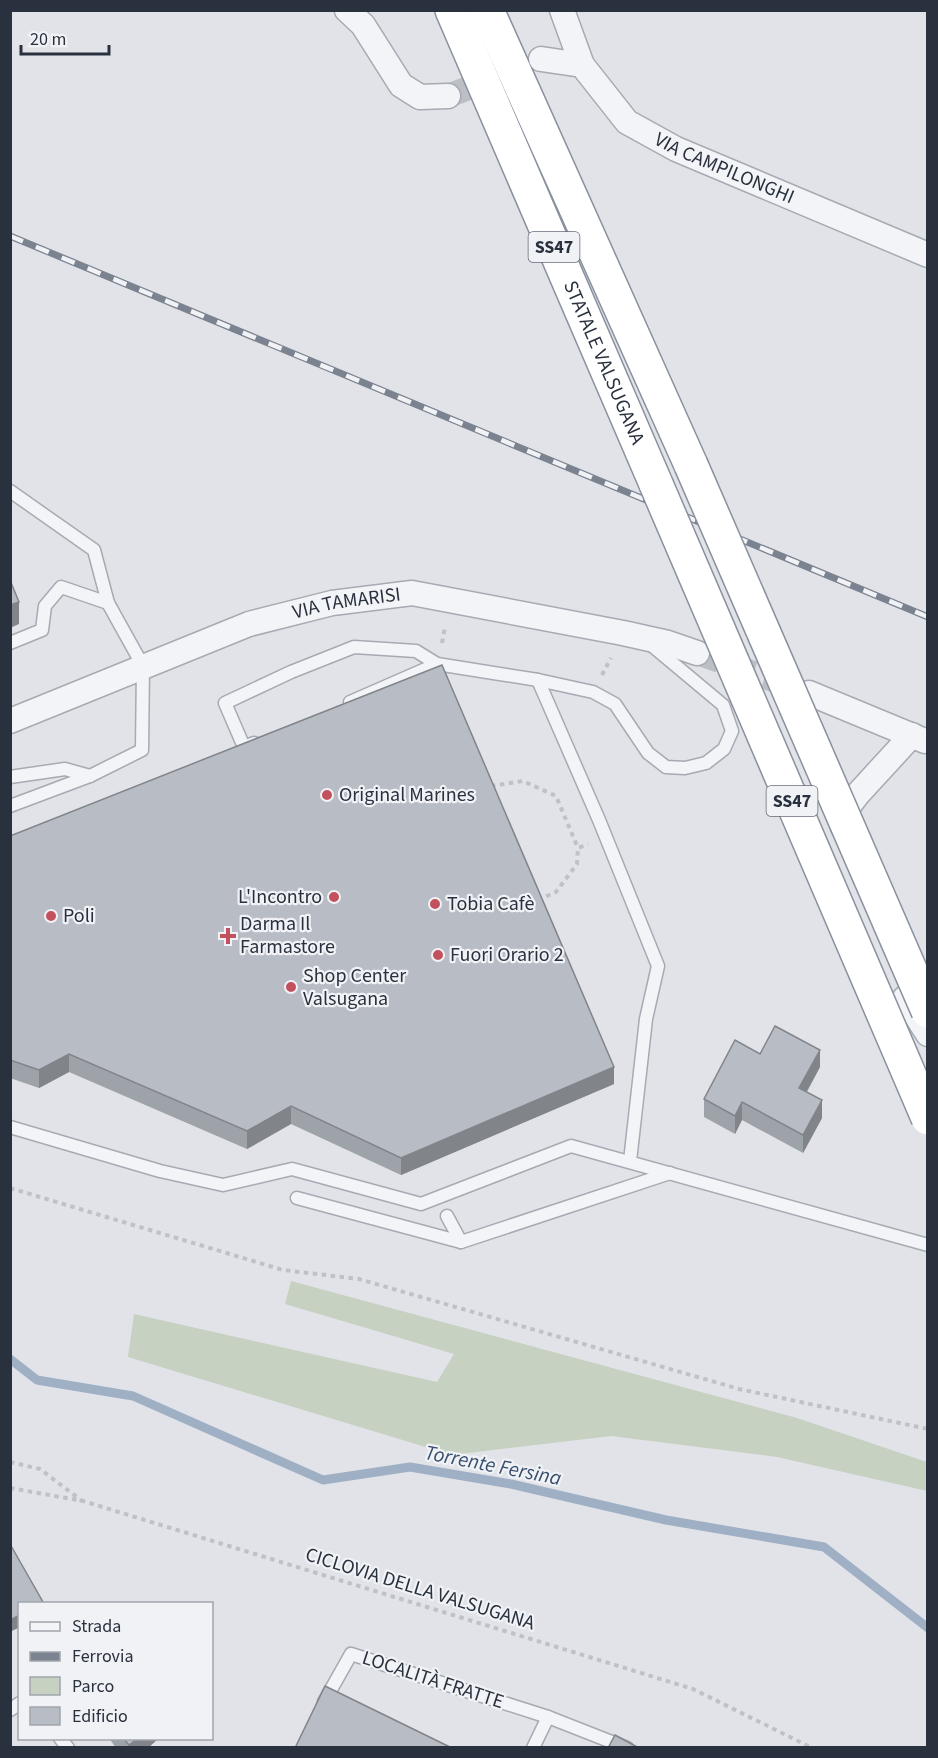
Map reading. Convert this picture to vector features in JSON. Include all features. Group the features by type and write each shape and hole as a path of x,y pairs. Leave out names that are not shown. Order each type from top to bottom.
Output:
{"highway":[{"name":"STATALE VALSUGANA","path":"452,10 927,1118"},
{"name":"STATALE VALSUGANA","path":"487,10 691,465 927,1011"}],"street":[{"path":"347,10 363,25 401,85 420,97 448,96"},
{"name":"VIA CAMPILONGHI","path":"562,10 582,65 627,122 676,148 927,255"},
{"path":"541,59 582,65"},
{"name":"VIA TAMARISI","path":"10,721 249,624 332,603 412,593 633,635 697,653"},
{"path":"809,693 920,738 857,795 841,816 852,868 907,1003 927,1034"}],"lane":[{"path":"10,491 94,550 108,603 142,666 142,750 90,776 10,806"},
{"path":"10,643 42,630 45,606 61,587 108,603"},
{"path":"248,760 225,704 291,672 354,647 416,651 437,664 538,680 593,692 615,704 648,753 666,767 685,768 706,763 724,748 732,731 723,705 633,635"},
{"path":"342,705 437,664"},
{"path":"538,680 606,837 658,966 645,1019 630,1161"},
{"path":"244,747 266,738"},
{"path":"10,777 65,769 90,776"},
{"path":"10,1127 160,1172 223,1185 292,1169 421,1204 571,1146 927,1245"},
{"path":"297,1198 461,1242 671,1172"},
{"path":"447,1216 461,1242"},
{"name":"LOCALITÀ FRATTE","path":"316,1716 351,1654 548,1717 597,1742 627,1748"},
{"path":"533,1748 548,1717"}],"path":[{"path":"437,664 451,601"},
{"path":"593,692 633,635"},
{"path":"487,786 523,781 556,795 578,848 577,864 556,892 535,902"},
{"path":"578,848 606,837"},
{"path":"10,1188 283,1270 359,1279 739,1389 927,1429"},
{"path":"10,1462 40,1469 83,1501"},
{"name":"CICLOVIA DELLA VALSUGANA","path":"10,1488 83,1501 693,1689 812,1748"}],"green space":[{"path":"291,1281 797,1418 927,1462 927,1491 777,1457 611,1436 452,1455 128,1357 134,1314 437,1382 454,1354 285,1304"}],"building":[{"path":"10,580 19,602 10,605"},
{"name":"Shop Center Valsugana","path":"442,665 614,1067 401,1158 291,1106 247,1131 69,1054 39,1070 10,1060 10,836"},
{"path":"775,1026 820,1050 799,1088 822,1100 803,1135 742,1102 735,1116 704,1099 735,1040 760,1054"},
{"path":"10,1544 43,1602 18,1602 18,1616 10,1620"},
{"path":"325,1686 452,1748 295,1748"},
{"path":"615,1735 639,1748 608,1748"},
{"path":"125,1740 135,1740 129,1745"}],"waterway":[{"name":"Torrente Fersina","path":"10,1359 37,1380 133,1396 323,1480 410,1467 511,1484 666,1520 824,1547 928,1628"}],"tunnel":[{"path":"448,96 499,76"},
{"path":"697,653 793,687"}],"railway":[{"path":"10,236 928,617"}],"place":[{"name":"Original Marines","path":"327,795"},
{"name":"L'Incontro","path":"334,897"},
{"name":"Tobia Cafè","path":"435,904"},
{"name":"Poli","path":"51,916"},
{"name":"Darma Il Farmastore","path":"228,936"},
{"name":"Fuori Orario 2","path":"438,955"},
{"name":"Shop Center Valsugana","path":"291,987"}]}
